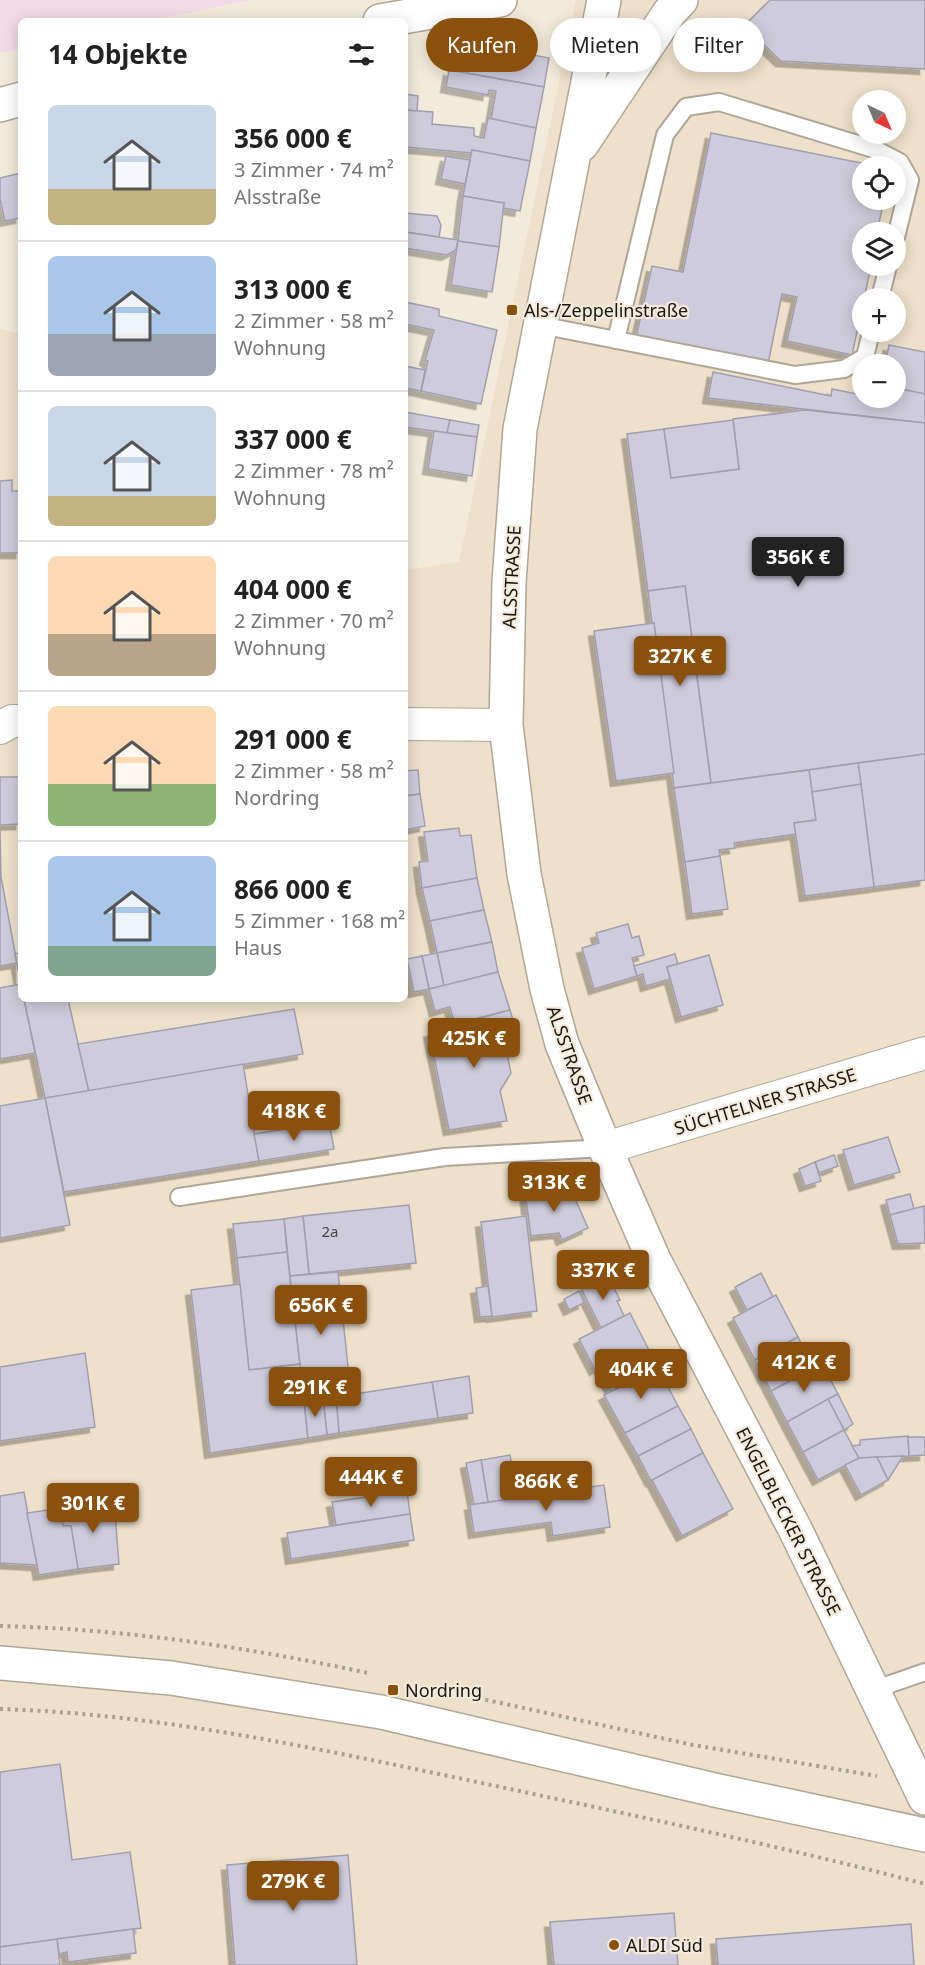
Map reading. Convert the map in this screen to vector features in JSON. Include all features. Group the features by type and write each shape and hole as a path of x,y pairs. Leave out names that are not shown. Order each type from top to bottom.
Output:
{"street":[{"path":"397,18 500,0"},
{"name":"ALSSTRASSE","path":"604,0 520,429 509,582 506,725 524,874 547,989 562,1044 605,1148"},
{"path":"573,158 669,13 681,0"},
{"path":"0,105 18,100"},
{"path":"408,724 506,725"},
{"name":"SÜCHTELNER STRASSE","path":"605,1148 925,1053"},
{"name":"ENGELBLECKER STRASSE","path":"605,1148 654,1260 796,1531 925,1797"},
{"path":"0,1663 171,1678 381,1712 719,1791 925,1835"}],"lane":[{"path":"616,340 665,135 686,107 719,102 877,150 900,162 910,180 900,222"},
{"path":"540,325 795,375 844,369 865,357 869,342"},
{"path":"178,1197 445,1157 605,1148"},
{"path":"873,1690 925,1672"}],"path":[{"path":"0,1709 136,1718 244,1734 745,1840 925,1884"}],"shaded area":[{"path":"0,0 249,0 165,18 18,18 18,50 0,53"},
{"path":"576,0 925,0 925,1965 0,1965 0,329 18,333 18,1002 408,1002 408,570 459,562 561,72 661,72 661,18 572,18"}],"building":[{"path":"770,0 925,0 925,69 781,61 764,45 764,18 752,18"},
{"path":"538,56 549,58 544,87 467,73 538,72"},
{"path":"449,72 460,72 544,87 536,128 491,119 496,91 489,90 488,95 446,87"},
{"path":"408,94 418,96 417,111 408,110"},
{"path":"408,110 433,112 432,124 474,128 474,136 484,138 488,118 536,128 530,161 472,150 472,153 408,147"},
{"path":"711,133 852,161 852,210 882,210 879,222 852,222 852,276 869,276 866,288 852,288 852,342 855,342 852,355 787,341 797,297 782,294 768,364 636,338 652,266 683,272"},
{"path":"472,150 530,161 520,211 503,208 504,203 463,196"},
{"path":"446,156 470,160 465,184 441,179"},
{"path":"18,174 18,219 5,221 0,199 0,178"},
{"path":"463,196 504,203 499,247 458,241"},
{"path":"408,213 437,216 441,225 439,237 408,232"},
{"path":"408,232 458,240 456,250 447,255 408,248"},
{"path":"458,241 499,247 492,292 451,285"},
{"path":"408,303 439,309 439,316 497,330 481,404 421,391 428,361 425,360 434,330 408,325"},
{"path":"889,345 925,352 925,394 906,390 906,354 887,354"},
{"path":"408,367 425,370 421,391 408,389"},
{"path":"713,372 831,396 832,389 852,393 852,408 906,408 906,390 925,394 925,423 708,398"},
{"path":"805,410 925,423 925,754 711,783 685,586 648,591 627,434 664,429 671,478 739,469 733,419"},
{"path":"408,413 450,420 447,433 408,427"},
{"path":"450,420 479,425 477,437 447,433"},
{"path":"733,420 739,469 671,478 664,429"},
{"path":"434,431 477,437 472,476 428,469"},
{"path":"12,480 12,491 18,491 18,553 0,553 0,481"},
{"path":"685,586 711,783 674,788 648,591"},
{"path":"654,623 674,773 616,781 594,631"},
{"path":"925,754 925,880 874,887 858,763"},
{"path":"858,763 861,784 812,792 809,770"},
{"path":"418,770 420,794 408,796 408,771"},
{"path":"809,770 816,820 794,823 796,834 734,843 735,848 719,850 720,856 685,862 674,788"},
{"path":"0,777 18,777 18,824 0,825"},
{"path":"861,784 874,887 805,896 794,823 816,820 812,792"},
{"path":"420,794 425,826 408,829 408,796"},
{"path":"459,828 460,836 471,835 477,878 422,888 419,862 428,861 424,832"},
{"path":"0,830 1,877 17,963 0,966"},
{"path":"720,856 728,909 692,914 685,862"},
{"path":"477,878 484,910 430,921 422,888"},
{"path":"484,910 492,942 437,953 430,921"},
{"path":"628,924 632,938 639,936 644,955 632,958 637,976 594,989 582,948 599,943 596,933"},
{"path":"492,942 498,972 444,986 437,953"},
{"path":"18,953 18,970 15,954"},
{"path":"437,953 444,986 429,989 422,956"},
{"path":"675,954 678,964 667,967 670,979 646,986 643,974 637,976 634,966"},
{"path":"709,955 723,1005 681,1017 667,967"},
{"path":"422,956 429,989 414,992 408,959"},
{"path":"498,972 510,1010 455,1024 450,1007 435,1011 429,989"},
{"path":"18,985 18,1002 25,1002 35,1053 0,1059 0,988"},
{"path":"25,1002 69,1002 89,1092 45,1098"},
{"path":"294,1009 303,1054 89,1092 78,1044"},
{"path":"510,1010 518,1037 507,1054 511,1073 500,1091 507,1121 449,1130 429,1032"},
{"path":"243,1064 259,1161 64,1192 45,1098"},
{"path":"45,1098 70,1225 0,1238 0,1106"},
{"path":"329,1122 334,1149 259,1161 254,1134"},
{"path":"888,1137 900,1172 854,1185 843,1150"},
{"path":"834,1155 838,1166 819,1173 815,1162"},
{"path":"815,1162 821,1181 805,1186 799,1169"},
{"path":"566,1188 571,1190 588,1228 562,1240 559,1233 531,1236 525,1192"},
{"path":"910,1194 914,1209 890,1215 886,1200"},
{"path":"409,1205 416,1263 309,1274 303,1216"},
{"path":"924,1206 925,1243 898,1244 890,1215"},
{"path":"303,1216 309,1274 290,1276 284,1219"},
{"path":"526,1216 537,1311 492,1317 481,1222"},
{"path":"284,1219 287,1252 237,1258 233,1224"},
{"path":"287,1252 300,1364 249,1370 237,1258"},
{"path":"338,1272 351,1395 304,1400 290,1276"},
{"path":"761,1273 773,1297 747,1310 735,1287"},
{"path":"608,1276 620,1300 617,1301 624,1316 601,1328 581,1288"},
{"path":"240,1284 249,1370 300,1364 308,1438 210,1453 191,1290"},
{"path":"488,1286 492,1316 480,1317 476,1288"},
{"path":"579,1291 584,1303 569,1310 564,1299"},
{"path":"776,1295 798,1337 755,1360 733,1318"},
{"path":"630,1313 658,1368 612,1391 599,1367 595,1370 579,1339"},
{"path":"798,1337 814,1368 771,1391 755,1360"},
{"path":"85,1353 95,1427 0,1441 0,1367"},
{"path":"822,1364 838,1394 787,1422 771,1391"},
{"path":"658,1368 678,1406 625,1433 604,1395"},
{"path":"469,1376 473,1413 438,1418 432,1382"},
{"path":"432,1382 438,1418 339,1433 336,1397"},
{"path":"838,1394 853,1424 844,1430 828,1399"},
{"path":"336,1397 339,1433 327,1435 323,1398"},
{"path":"323,1398 327,1435 308,1438 304,1400"},
{"path":"828,1399 844,1430 803,1452 787,1422"},
{"path":"678,1406 691,1429 638,1456 625,1433"},
{"path":"691,1429 703,1453 651,1481 638,1456"},
{"path":"844,1430 859,1458 818,1480 803,1452"},
{"path":"908,1436 909,1456 859,1458 852,1446 860,1445 860,1440"},
{"path":"908,1437 925,1437 925,1455 909,1456"},
{"path":"703,1453 733,1509 682,1536 652,1480"},
{"path":"510,1455 518,1498 488,1502 481,1460"},
{"path":"903,1456 888,1480 877,1457"},
{"path":"877,1457 888,1480 861,1495 845,1465 859,1458"},
{"path":"481,1460 488,1502 474,1505 466,1463"},
{"path":"541,1466 546,1494 532,1496 527,1468"},
{"path":"527,1468 532,1496 518,1498 512,1470"},
{"path":"604,1485 610,1527 553,1536 551,1522 474,1533 470,1505"},
{"path":"407,1491 410,1514 336,1525 332,1502"},
{"path":"24,1492 37,1565 0,1563 0,1496"},
{"path":"114,1501 119,1564 78,1569 71,1526 63,1526 60,1508"},
{"path":"60,1508 63,1526 71,1526 78,1569 39,1575 27,1513"},
{"path":"410,1514 414,1540 291,1559 287,1533"},
{"path":"60,1764 72,1860 130,1852 141,1928 0,1947 0,1772"},
{"path":"348,1855 357,1965 235,1965 227,1865"},
{"name":"ALDI Süd","path":"674,1913 678,1965 554,1965 550,1922"},
{"path":"911,1924 914,1965 718,1965 716,1939"},
{"path":"133,1929 136,1953 68,1962 67,1952 59,1954 57,1939"},
{"path":"57,1939 60,1965 0,1965 0,1947"}],"place":[{"name":"Als-/Zeppelinstraße","path":"512,310"},
{"name":"Nordring","path":"393,1690"},
{"name":"ALDI Süd","path":"614,1945"}]}
